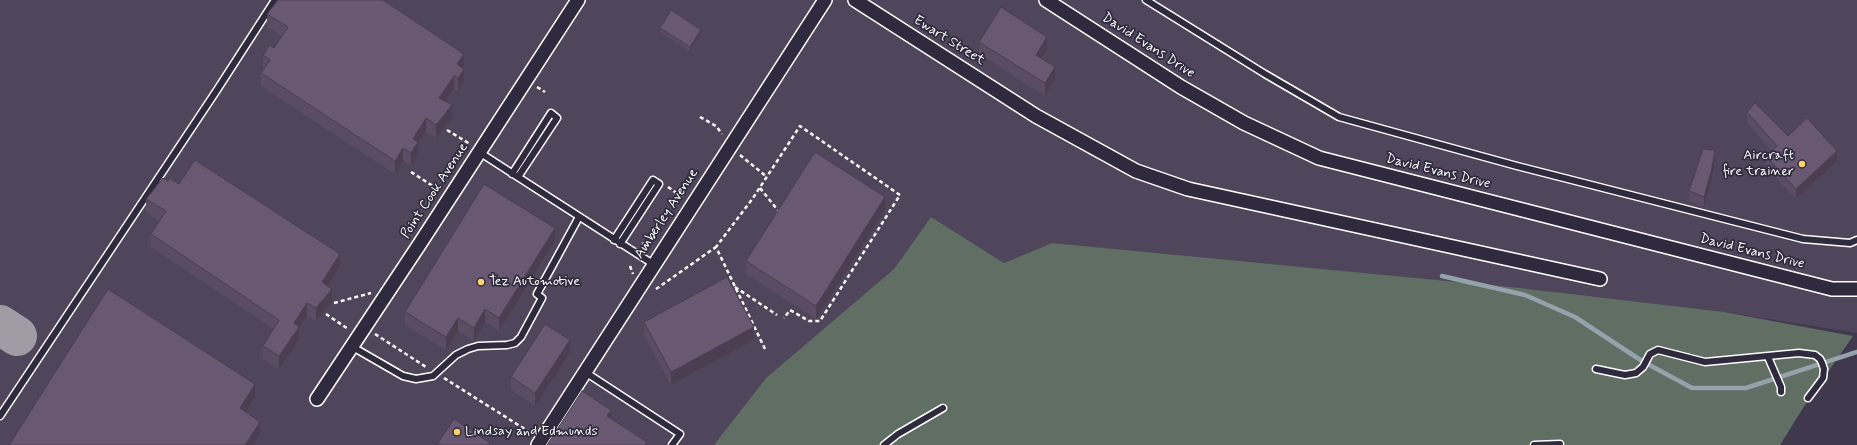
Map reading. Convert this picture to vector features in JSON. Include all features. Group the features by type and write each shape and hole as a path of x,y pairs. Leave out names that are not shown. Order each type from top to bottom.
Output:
{"street":[{"name":"Point Cook Avenue","path":"317,399 421,242 476,150 578,0"},
{"name":"Amberley Avenue","path":"538,445 586,372 653,264 825,0"},
{"name":"Ewart Street","path":"854,0 1026,108 1036,116 1136,171 1188,188 1600,279"},
{"name":"David Evans Drive","path":"1046,0 1181,87 1244,123 1318,158 1832,288 1857,289"}],"lane":[{"path":"0,416 217,90 275,0"},
{"path":"1146,0 1264,74 1339,117 1510,164 1803,239 1850,243 1857,240"},
{"path":"512,174 551,113 557,118 518,178"},
{"path":"476,150 653,264"},
{"path":"614,240 653,180 662,184 620,244"},
{"path":"351,346 403,376 416,379 433,376 456,355 468,349 478,346 507,345 515,343 521,337 542,298 537,294 579,217"},
{"path":"1596,369 1624,375 1636,372 1650,354 1658,350 1705,362 1799,353 1815,355 1820,359 1824,369 1823,378 1808,398"},
{"path":"1768,357 1781,390"},
{"path":"586,372 680,434 672,445"},
{"path":"884,445 898,434 943,408"},
{"path":"1534,445 1560,444"}],"path":[{"path":"652,292 716,247 760,188 800,126 900,195 820,321 809,321 790,310 784,318"},
{"path":"448,130 476,150"},
{"path":"411,172 442,192"},
{"path":"662,184 684,198"},
{"path":"760,188 783,216"},
{"path":"716,247 765,349"},
{"path":"735,287 777,315"},
{"path":"334,303 372,293"},
{"path":"326,314 352,331"}],"shaded area":[{"path":"0,0 1857,0 1857,333 1724,312 1052,243 1004,263 931,217 894,269 766,378 714,445 0,445"}],"green space":[{"path":"931,217 1004,263 1052,243 1519,288 1724,312 1853,336 1805,405 1780,445 714,445 766,378 894,269"}],"building":[{"path":"278,0 383,0 464,54 457,64 464,69 458,78 454,76 439,98 452,105 436,125 426,118 413,139 418,142 411,153 403,148 395,161 261,73 270,60 263,55 270,45 274,48 288,27 267,14"},
{"path":"1001,7 1047,37 1036,55 1055,67 1045,83 979,42"},
{"path":"671,10 701,30 690,47 660,28"},
{"path":"1755,103 1788,136 1807,118 1837,151 1796,189 1766,156 1777,146 1747,112"},
{"path":"1703,149 1715,150 1704,197 1689,191"},
{"path":"815,152 885,197 816,306 746,261"},
{"path":"195,160 340,254 322,282 332,289 316,308 307,303 294,323 299,327 279,356 263,346 279,320 151,234 166,211 146,199 163,178 168,181 169,178 179,184"},
{"name":"Tez Automotive","path":"484,184 555,228 499,318 485,309 474,328 458,318 446,337 405,312"},
{"path":"727,277 754,327 671,372 644,322"},
{"path":"108,289 255,384 240,408 260,422 245,445 9,445"},
{"path":"545,324 570,340 535,393 511,377"},
{"path":"582,391 611,410 607,416 647,442 645,445 547,445"},
{"path":"454,419 490,443 489,445 441,445 438,443"}],"waterway":[{"path":"1442,276 1525,295 1575,317 1642,361 1692,388 1746,388 1857,352"}],"taxiway":[{"path":"0,325 17,336"}],"place":[{"name":"Aircraft fire trainer","path":"1802,164"},
{"name":"Tez Automotive","path":"481,282"},
{"name":"Lindsay and Edmunds","path":"457,432"}]}
